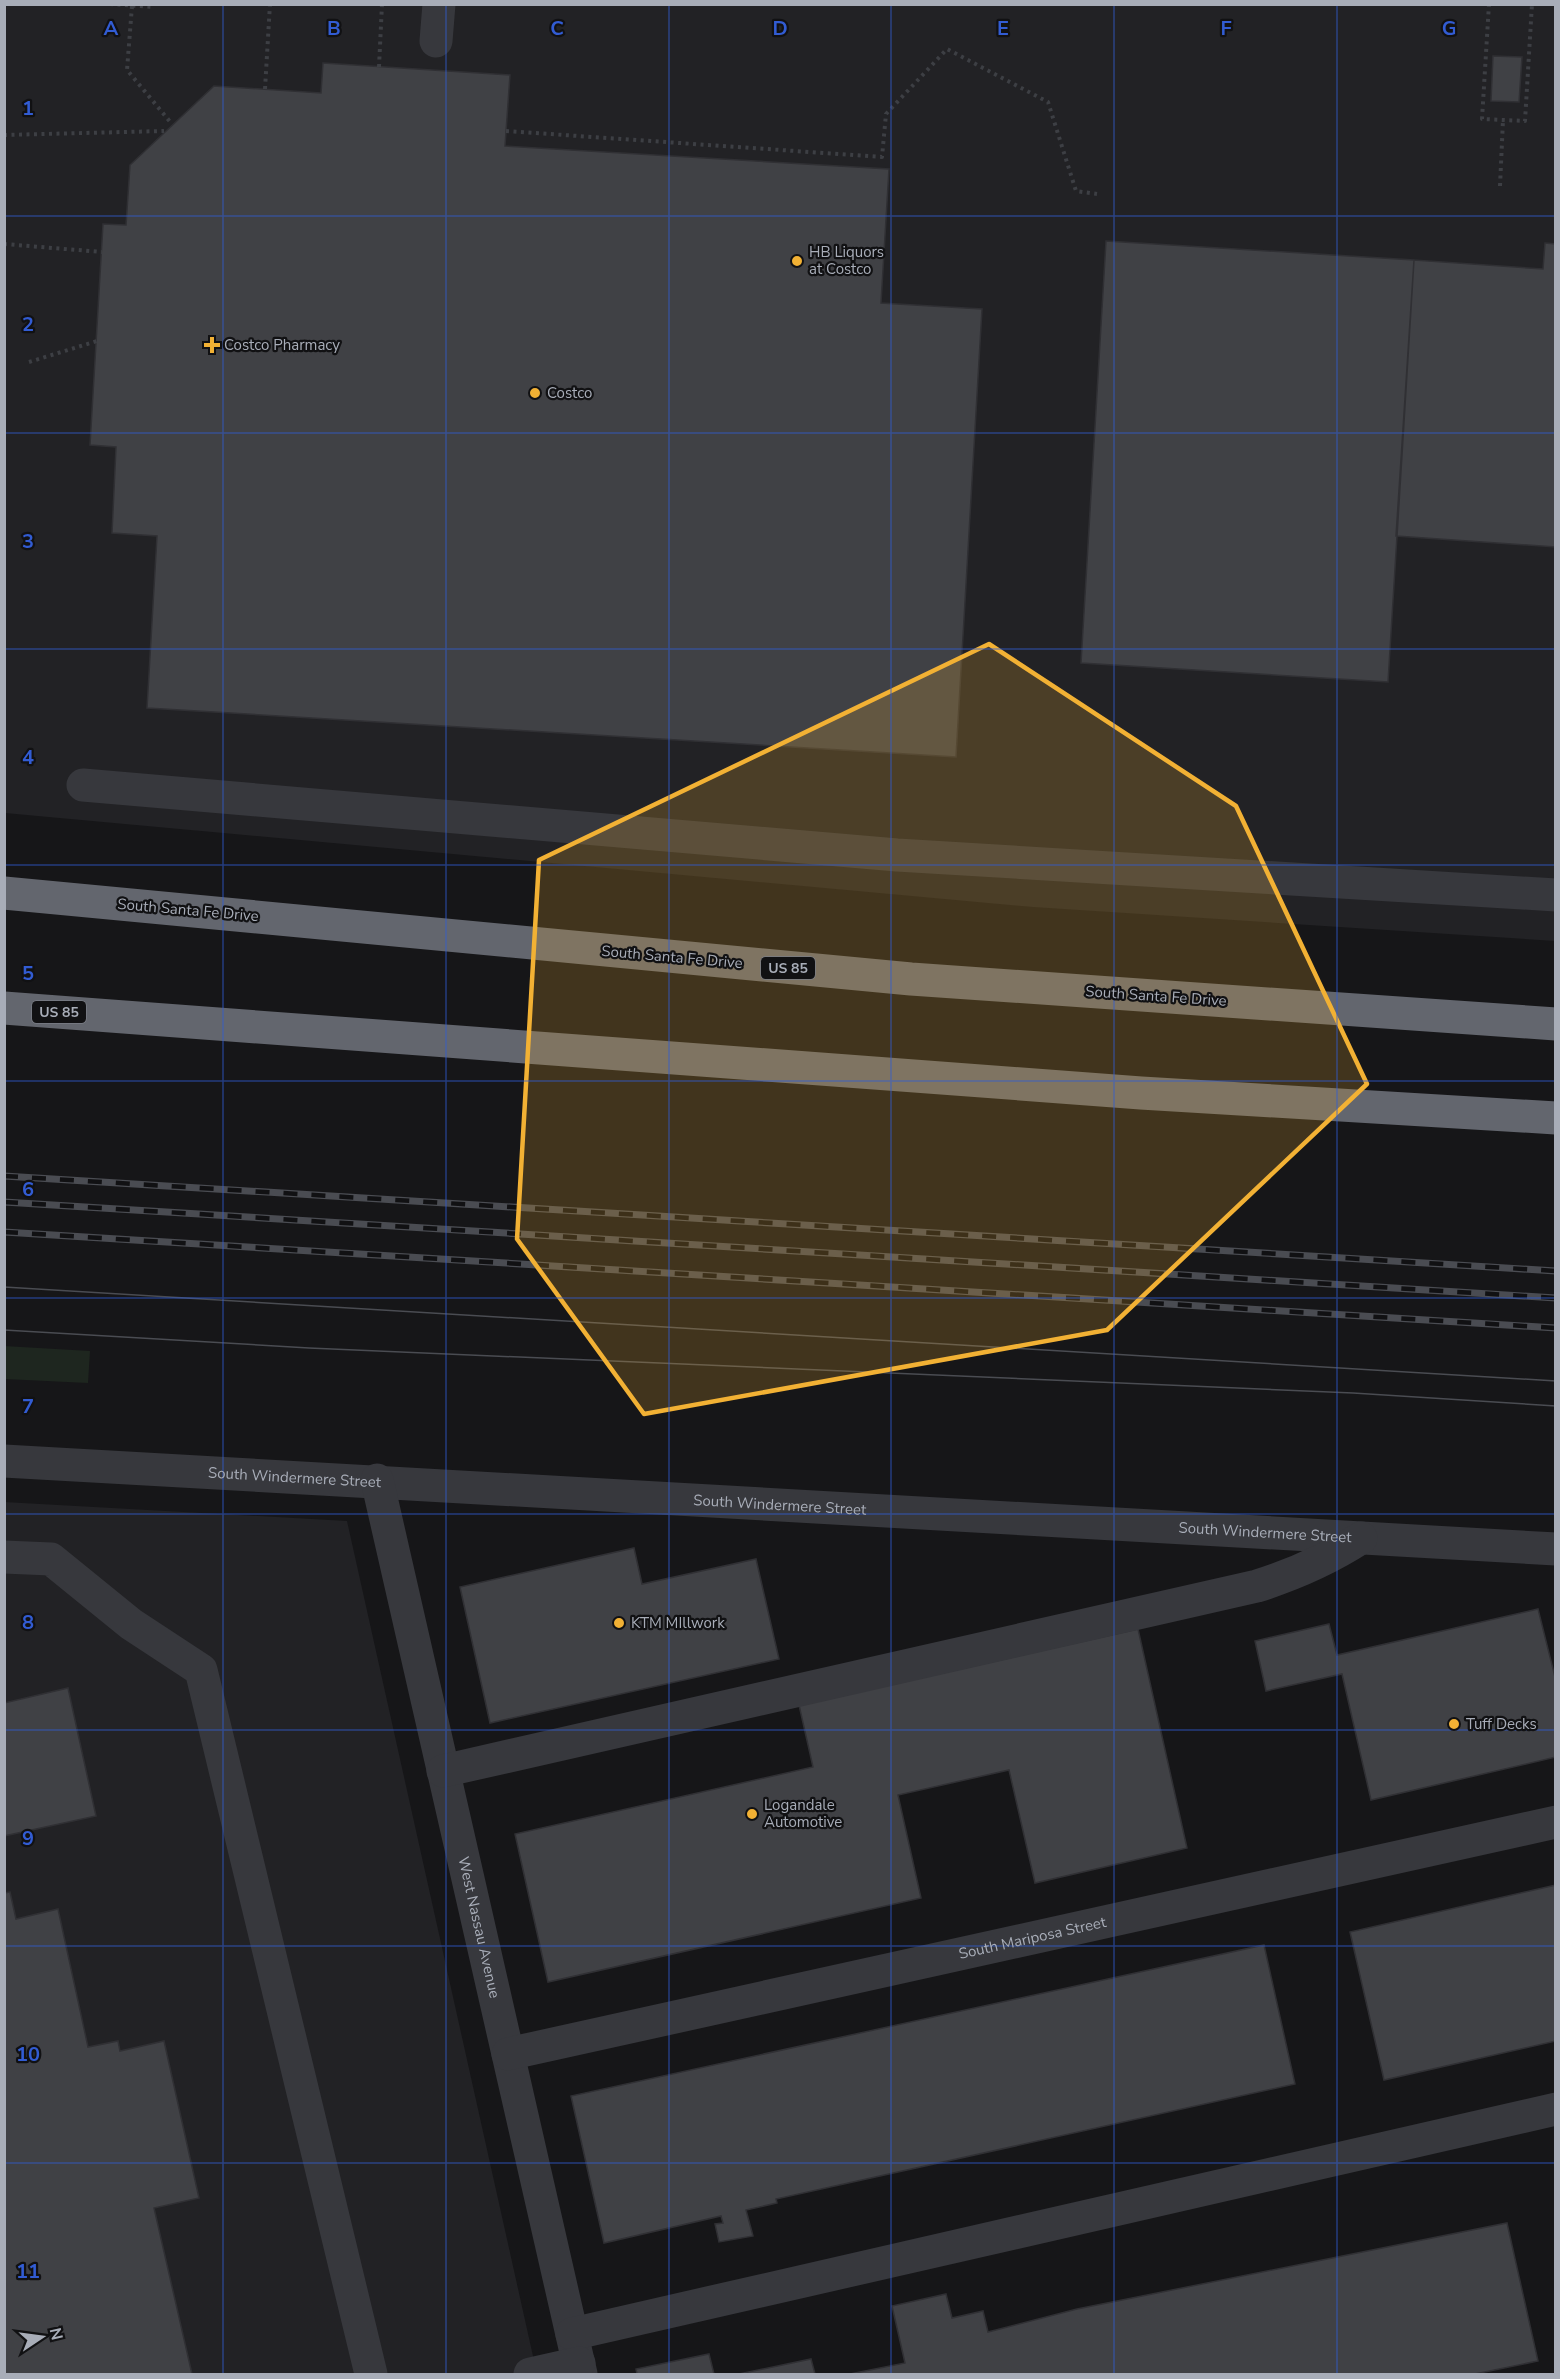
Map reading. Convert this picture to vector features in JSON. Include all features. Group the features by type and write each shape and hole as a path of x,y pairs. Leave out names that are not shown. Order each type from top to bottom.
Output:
{"highway":[{"name":"South Santa Fe Drive","path":"4,893 911,979 1556,1024"},
{"name":"US 85","path":"4,1008 1118,1091 1556,1118"},
{"path":"4,1015 113,1016"}],"street":[{"path":"436,41 439,4"},
{"path":"83,785 897,855 1556,895"},
{"name":"South Windermere Street","path":"4,1461 377,1480 1556,1549"},
{"name":"West Nassau Avenue","path":"377,1480 577,2357"},
{"path":"443,1770 1257,1586 1297,1574 1330,1559 1361,1538"},
{"path":"4,1557 51,1559 132,1624 201,1670 371,2374"},
{"name":"South Mariposa Street","path":"508,2054 1556,1822"},
{"path":"530,2374 577,2357 1556,2109"}],"path":[{"path":"110,4 154,7 154,4"},
{"path":"266,90 270,4"},
{"path":"379,67 382,4"},
{"path":"1489,4 1482,119 1525,121 1532,4"},
{"path":"132,6 127,70 172,124"},
{"path":"506,131 882,157 886,114 947,49 1048,102 1076,191 1097,194"},
{"path":"1500,186 1503,120"},
{"path":"4,135 164,131"},
{"path":"4,244 102,252"},
{"path":"28,362 96,341"}],"highlighted area":[{"path":"989,644 1236,806 1367,1084 1107,1330 644,1414 517,1239 539,860"}],"shaded area":[{"path":"4,5 1555,5 1555,941 1033,907 5,813"},
{"path":"4,1346 90,1351 88,1383 5,1379"},
{"path":"4,1502 347,1521 537,2374 5,2374"}],"building":[{"path":"1493,56 1522,57 1519,102 1491,101"},
{"name":"Costco","path":"323,63 510,75 505,146 889,169 881,303 982,309 956,757 147,708 157,536 112,533 116,447 90,445 103,224 126,225 130,165 214,86 321,93"},
{"path":"1106,241 1414,260 1388,682 1081,663"},
{"path":"1545,243 1556,244 1556,547 1396,536 1414,260 1543,269"},
{"name":"KTM MIllwork","path":"634,1548 642,1584 756,1559 779,1659 490,1723 460,1587"},
{"name":"Tuff Decks","path":"1538,1609 1556,1681 1556,1757 1371,1800 1342,1674 1266,1691 1255,1641 1329,1624 1337,1655"},
{"name":"Logandale Automotive","path":"1138,1629 1187,1848 1035,1883 1009,1770 898,1795 921,1898 548,1982 515,1834 813,1767 799,1705"},
{"path":"68,1688 96,1816 4,1836 4,1703"},
{"path":"1556,1885 1556,2041 1384,2080 1350,1932"},
{"path":"10,1892 16,1919 58,1909 88,2047 118,2041 120,2051 164,2041 199,2198 154,2208 192,2374 4,2374 4,1893"},
{"path":"1264,1945 1295,2084 776,2199 777,2203 746,2210 753,2236 719,2242 715,2224 723,2223 721,2216 604,2243 571,2096"},
{"path":"1507,2223 1538,2361 1475,2374 850,2374 905,2363 892,2306 946,2294 952,2318 983,2311 988,2332 1077,2309"},
{"path":"709,2354 714,2374 637,2374 636,2369"},
{"path":"811,2359 815,2374 739,2374"}],"tram line":[{"path":"4,1287 1556,1381"},
{"path":"4,1330 309,1348 1353,1393 1556,1406"}],"railway":[{"path":"4,1176 1556,1271"},
{"path":"4,1202 1556,1298"},
{"path":"4,1232 1556,1328"}],"place":[{"name":"HB Liquors at Costco","path":"797,261"},
{"name":"Costco Pharmacy","path":"212,345"},
{"name":"Costco","path":"535,393"},
{"name":"KTM MIllwork","path":"619,1623"},
{"name":"Tuff Decks","path":"1454,1724"},
{"name":"Logandale Automotive","path":"752,1814"}]}
